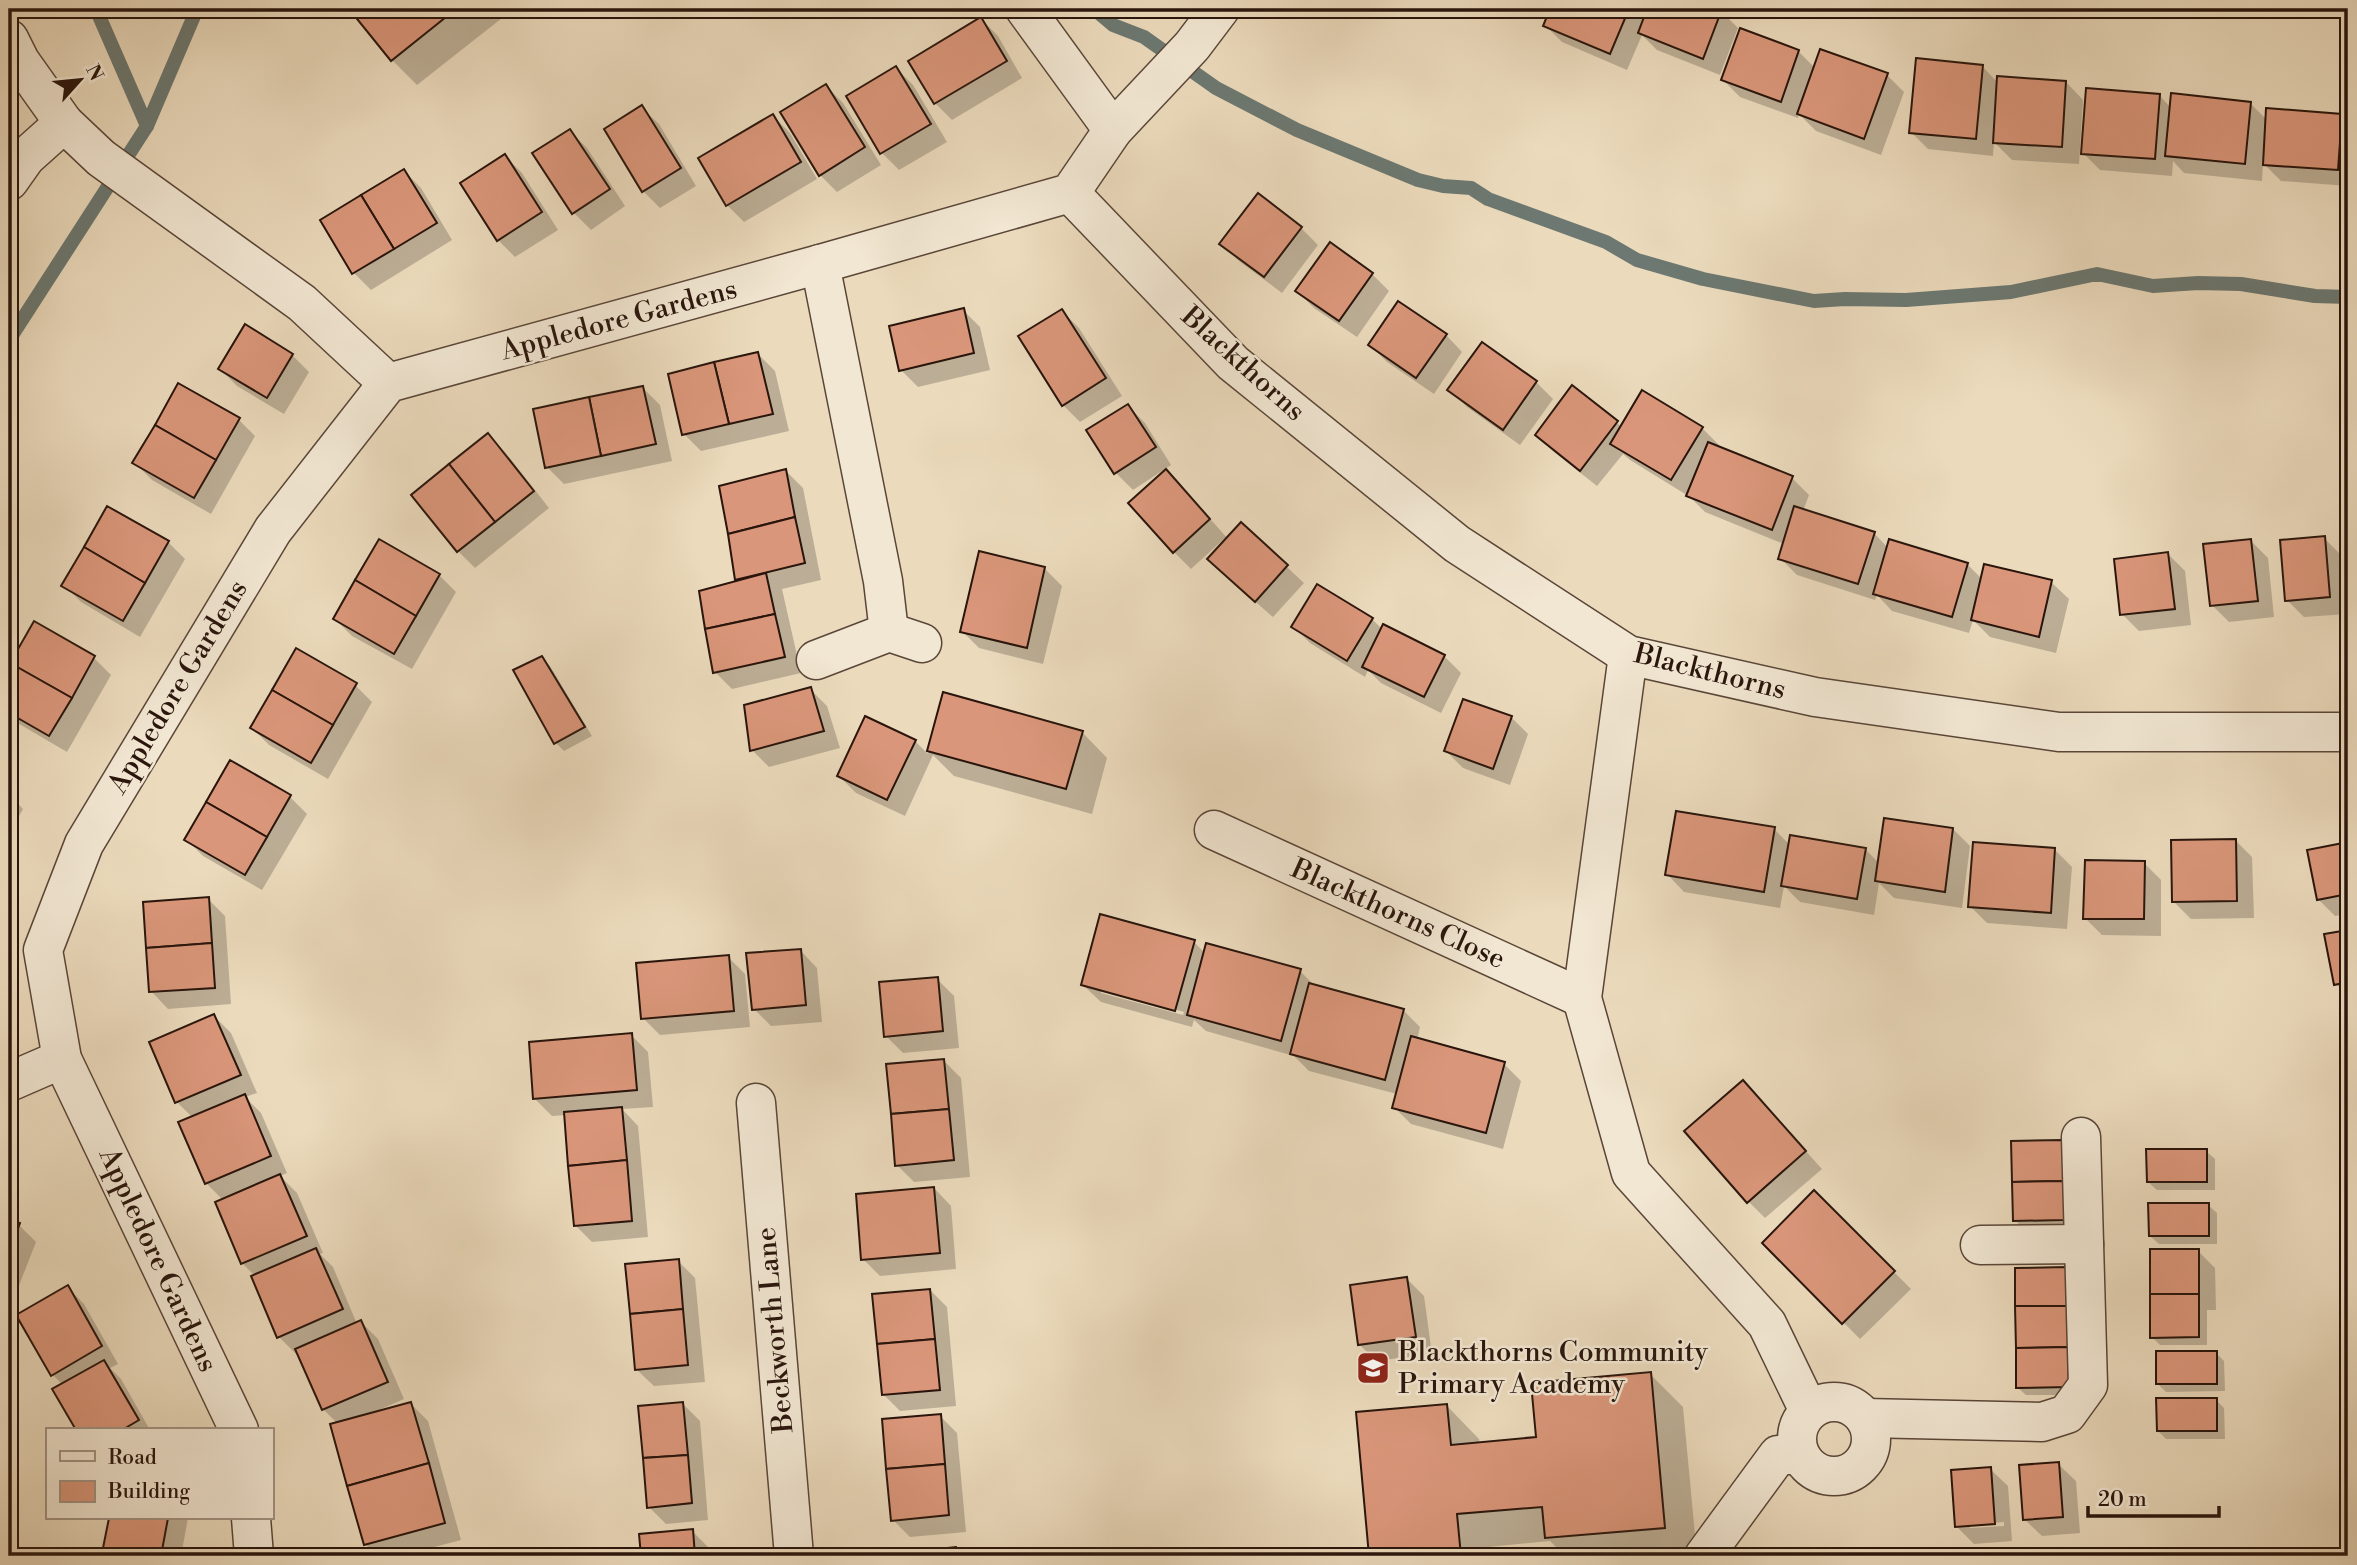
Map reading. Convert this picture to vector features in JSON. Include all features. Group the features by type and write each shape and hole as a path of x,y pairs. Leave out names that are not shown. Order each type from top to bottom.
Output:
{"street":[{"path":"1025,9 1113,130"},
{"path":"1070,192 1113,130 1192,46 1220,9"},
{"path":"9,39 20,61 64,123 101,158 302,303 388,383"},
{"path":"9,181 26,156 64,123"},
{"name":"Appledore Gardens","path":"238,1428 62,1059 43,950 84,844 273,530 388,383 1070,192"},
{"name":"Blackthorns","path":"1070,192 1233,363 1457,544 1628,655 1815,697 2059,732 2348,732"},
{"path":"816,660 905,637 883,581 820,264"},
{"path":"1628,655 1582,998 1631,1173 1767,1324 1809,1411"},
{"name":"Blackthorns Close","path":"1214,830 1582,998"},
{"path":"9,1082 62,1059"},
{"name":"Beckworth Lane","path":"756,1103 794,1556"},
{"path":"1865,1418 2042,1422 2067,1414 2088,1385 2081,1137"},
{"path":"1980,1245 2084,1244"},
{"path":"1832,1402 1845,1403 1865,1418 1871,1442 1868,1454 1860,1465 1840,1476 1816,1472 1800,1455 1797,1443 1797,1432 1809,1411 1832,1402"},
{"path":"1704,1556 1778,1455 1800,1455"},
{"path":"250,1520 254,1556"}],"building":[{"path":"349,9 456,9 391,61"},
{"path":"1550,9 1629,9 1610,54 1543,26"},
{"path":"1647,9 1722,9 1703,59 1638,33"},
{"path":"981,17 1007,61 934,104 908,61"},
{"path":"1740,28 1799,50 1781,102 1721,80"},
{"path":"1820,49 1888,73 1864,139 1797,114"},
{"path":"1916,58 1983,65 1976,139 1909,133"},
{"path":"896,66 931,124 880,154 846,96"},
{"path":"1997,76 2066,81 2062,147 1993,143"},
{"path":"826,84 865,147 819,176 780,112"},
{"path":"2086,88 2160,94 2155,159 2081,154"},
{"path":"2171,93 2251,102 2245,164 2165,156"},
{"path":"642,105 681,168 642,192 604,129"},
{"path":"2266,108 2342,114 2338,170 2263,165"},
{"path":"773,114 801,162 726,206 698,158"},
{"path":"570,129 610,189 572,214 532,153"},
{"path":"505,154 542,212 497,241 460,183"},
{"path":"404,169 437,223 394,249 361,195"},
{"path":"1258,193 1302,227 1264,277 1219,244"},
{"path":"361,195 394,249 352,274 320,220"},
{"path":"1330,242 1373,273 1339,321 1295,291"},
{"path":"1398,301 1447,334 1416,378 1368,345"},
{"path":"964,308 974,353 899,371 889,326"},
{"path":"1062,309 1106,378 1062,406 1018,336"},
{"path":"245,324 293,354 267,398 218,369"},
{"path":"1482,342 1537,381 1503,430 1447,390"},
{"path":"758,352 773,414 729,424 714,362"},
{"path":"714,362 729,424 682,435 668,374"},
{"path":"178,383 240,418 216,460 155,425"},
{"path":"1572,385 1618,421 1580,471 1535,435"},
{"path":"643,386 656,444 601,456 589,397"},
{"path":"1642,390 1703,427 1671,480 1610,444"},
{"path":"589,397 601,456 545,468 533,409"},
{"path":"1128,404 1156,447 1114,474 1086,430"},
{"path":"155,425 216,460 194,498 132,463"},
{"path":"488,433 534,491 495,522 449,464"},
{"path":"1708,442 1793,476 1772,530 1686,496"},
{"path":"449,464 495,522 457,552 411,495"},
{"path":"786,469 795,517 728,534 719,486"},
{"path":"1166,469 1210,519 1173,553 1128,503"},
{"path":"107,506 169,541 145,583 84,547"},
{"path":"1794,506 1875,532 1858,584 1778,559"},
{"path":"795,517 805,563 735,580 728,534"},
{"path":"1241,522 1288,565 1255,602 1207,559"},
{"path":"2325,536 2330,597 2285,601 2280,540"},
{"path":"379,539 440,574 416,616 355,580"},
{"path":"1889,539 1968,563 1952,617 1873,594"},
{"path":"2251,539 2258,601 2210,606 2203,544"},
{"path":"84,547 145,583 123,621 61,586"},
{"path":"979,551 1045,567 1027,648 960,632"},
{"path":"2168,552 2175,609 2120,615 2114,559"},
{"path":"1984,564 2052,580 2039,637 1971,620"},
{"path":"766,573 775,614 705,629 699,591"},
{"path":"355,580 416,616 394,654 333,619"},
{"path":"1317,584 1373,618 1347,661 1291,627"},
{"path":"775,614 785,657 713,673 705,629"},
{"path":"34,621 95,656 72,698 10,663"},
{"path":"1383,624 1445,655 1424,697 1362,667"},
{"path":"296,648 357,683 333,725 272,690"},
{"path":"542,656 585,727 554,744 513,670"},
{"path":"10,663 72,698 49,736 9,713"},
{"path":"811,687 824,731 750,751 744,705"},
{"path":"272,690 333,725 311,763 250,728"},
{"path":"943,692 1083,731 1066,789 927,751"},
{"path":"1463,699 1512,716 1493,769 1444,751"},
{"path":"865,716 916,740 887,800 837,776"},
{"path":"230,760 291,795 267,837 206,802"},
{"path":"206,802 267,837 245,875 184,840"},
{"path":"1676,811 1775,827 1764,892 1665,875"},
{"path":"1884,818 1953,828 1945,892 1875,881"},
{"path":"1790,835 1866,848 1857,899 1781,886"},
{"path":"2236,839 2237,901 2172,902 2171,840"},
{"path":"1973,842 2055,848 2051,913 1968,907"},
{"path":"2348,842 2348,894 2317,900 2307,850"},
{"path":"2085,860 2145,861 2144,919 2083,919"},
{"path":"209,897 212,943 146,948 143,902"},
{"path":"1100,914 1195,940 1175,1011 1081,985"},
{"path":"2348,930 2348,982 2334,985 2324,934"},
{"path":"212,943 215,988 149,992 146,948"},
{"path":"1206,943 1301,969 1281,1041 1187,1015"},
{"path":"801,949 806,1005 752,1010 746,953"},
{"path":"729,955 734,1011 641,1019 636,963"},
{"path":"938,977 943,1031 884,1037 879,982"},
{"path":"1309,983 1404,1009 1385,1080 1290,1054"},
{"path":"2348,1013 2348,1054 2340,1014"},
{"path":"214,1014 241,1075 175,1103 149,1042"},
{"path":"632,1033 637,1090 533,1099 529,1042"},
{"path":"1411,1036 1505,1062 1486,1133 1392,1108"},
{"path":"944,1059 949,1109 891,1114 886,1064"},
{"path":"1743,1080 1806,1151 1747,1203 1684,1131"},
{"path":"245,1094 271,1156 205,1184 178,1122"},
{"path":"622,1107 627,1160 568,1166 564,1112"},
{"path":"949,1109 954,1160 895,1166 891,1114"},
{"path":"2062,1140 2064,1181 2012,1182 2011,1141"},
{"path":"2146,1149 2207,1149 2207,1182 2147,1182"},
{"path":"627,1160 632,1221 574,1226 568,1166"},
{"path":"280,1174 307,1236 241,1264 215,1202"},
{"path":"2064,1181 2064,1220 2013,1221 2012,1182"},
{"path":"934,1187 940,1253 861,1260 856,1194"},
{"path":"1814,1190 1895,1271 1842,1324 1762,1243"},
{"path":"2148,1203 2209,1203 2209,1236 2149,1236"},
{"path":"9,1219 20,1223 9,1252"},
{"path":"316,1248 343,1309 277,1338 251,1276"},
{"path":"2150,1249 2199,1249 2199,1294 2150,1294"},
{"path":"679,1259 683,1309 630,1314 625,1264"},
{"path":"2067,1267 2068,1306 2015,1306 2015,1268"},
{"path":"1407,1277 1416,1337 1358,1345 1350,1285"},
{"path":"68,1285 102,1346 51,1376 16,1315"},
{"path":"930,1289 935,1339 877,1344 872,1294"},
{"path":"2150,1294 2199,1294 2199,1337 2150,1338"},
{"path":"2015,1306 2068,1306 2068,1347 2016,1348"},
{"path":"683,1309 688,1365 635,1370 630,1314"},
{"path":"361,1320 388,1382 322,1410 295,1349"},
{"path":"935,1339 940,1390 882,1395 877,1344"},
{"path":"2068,1347 2069,1387 2016,1388 2016,1348"},
{"path":"2156,1351 2217,1351 2217,1384 2156,1384"},
{"path":"104,1360 139,1420 125,1428 75,1428 52,1389"},
{"path":"1651,1372 1665,1528 1545,1538 1542,1507 1457,1514 1461,1556 1369,1556 1356,1412 1447,1404 1451,1445 1536,1437 1531,1383"},
{"path":"2156,1398 2217,1398 2217,1431 2157,1431"},
{"path":"411,1402 429,1463 347,1486 330,1424"},
{"path":"683,1402 688,1455 643,1458 638,1406"},
{"path":"941,1414 945,1464 886,1469 882,1419"},
{"path":"688,1455 692,1503 647,1508 643,1458"},
{"path":"2059,1462 2063,1517 2023,1520 2019,1465"},
{"path":"429,1463 445,1523 364,1545 347,1486"},
{"path":"945,1464 949,1515 891,1521 886,1469"},
{"path":"1991,1467 1995,1524 1955,1527 1951,1470"},
{"path":"109,1520 168,1520 161,1556 103,1548"},
{"path":"693,1529 695,1556 641,1556 639,1534"},
{"path":"956,1547 957,1556 898,1556 898,1553"}],"waterway":[{"path":"9,340 147,126 96,9"},
{"path":"147,126 197,9"},
{"path":"1094,9 1113,25 1144,37 1216,88 1297,130 1418,180 1443,186 1471,188 1488,199 1606,242 1637,260 1703,279 1814,301 1906,300 2011,292 2097,274 2153,286 2241,284 2315,296 2348,297"}],"place":[{"name":"Blackthorns Community Primary Academy","path":"1373,1368"}]}
